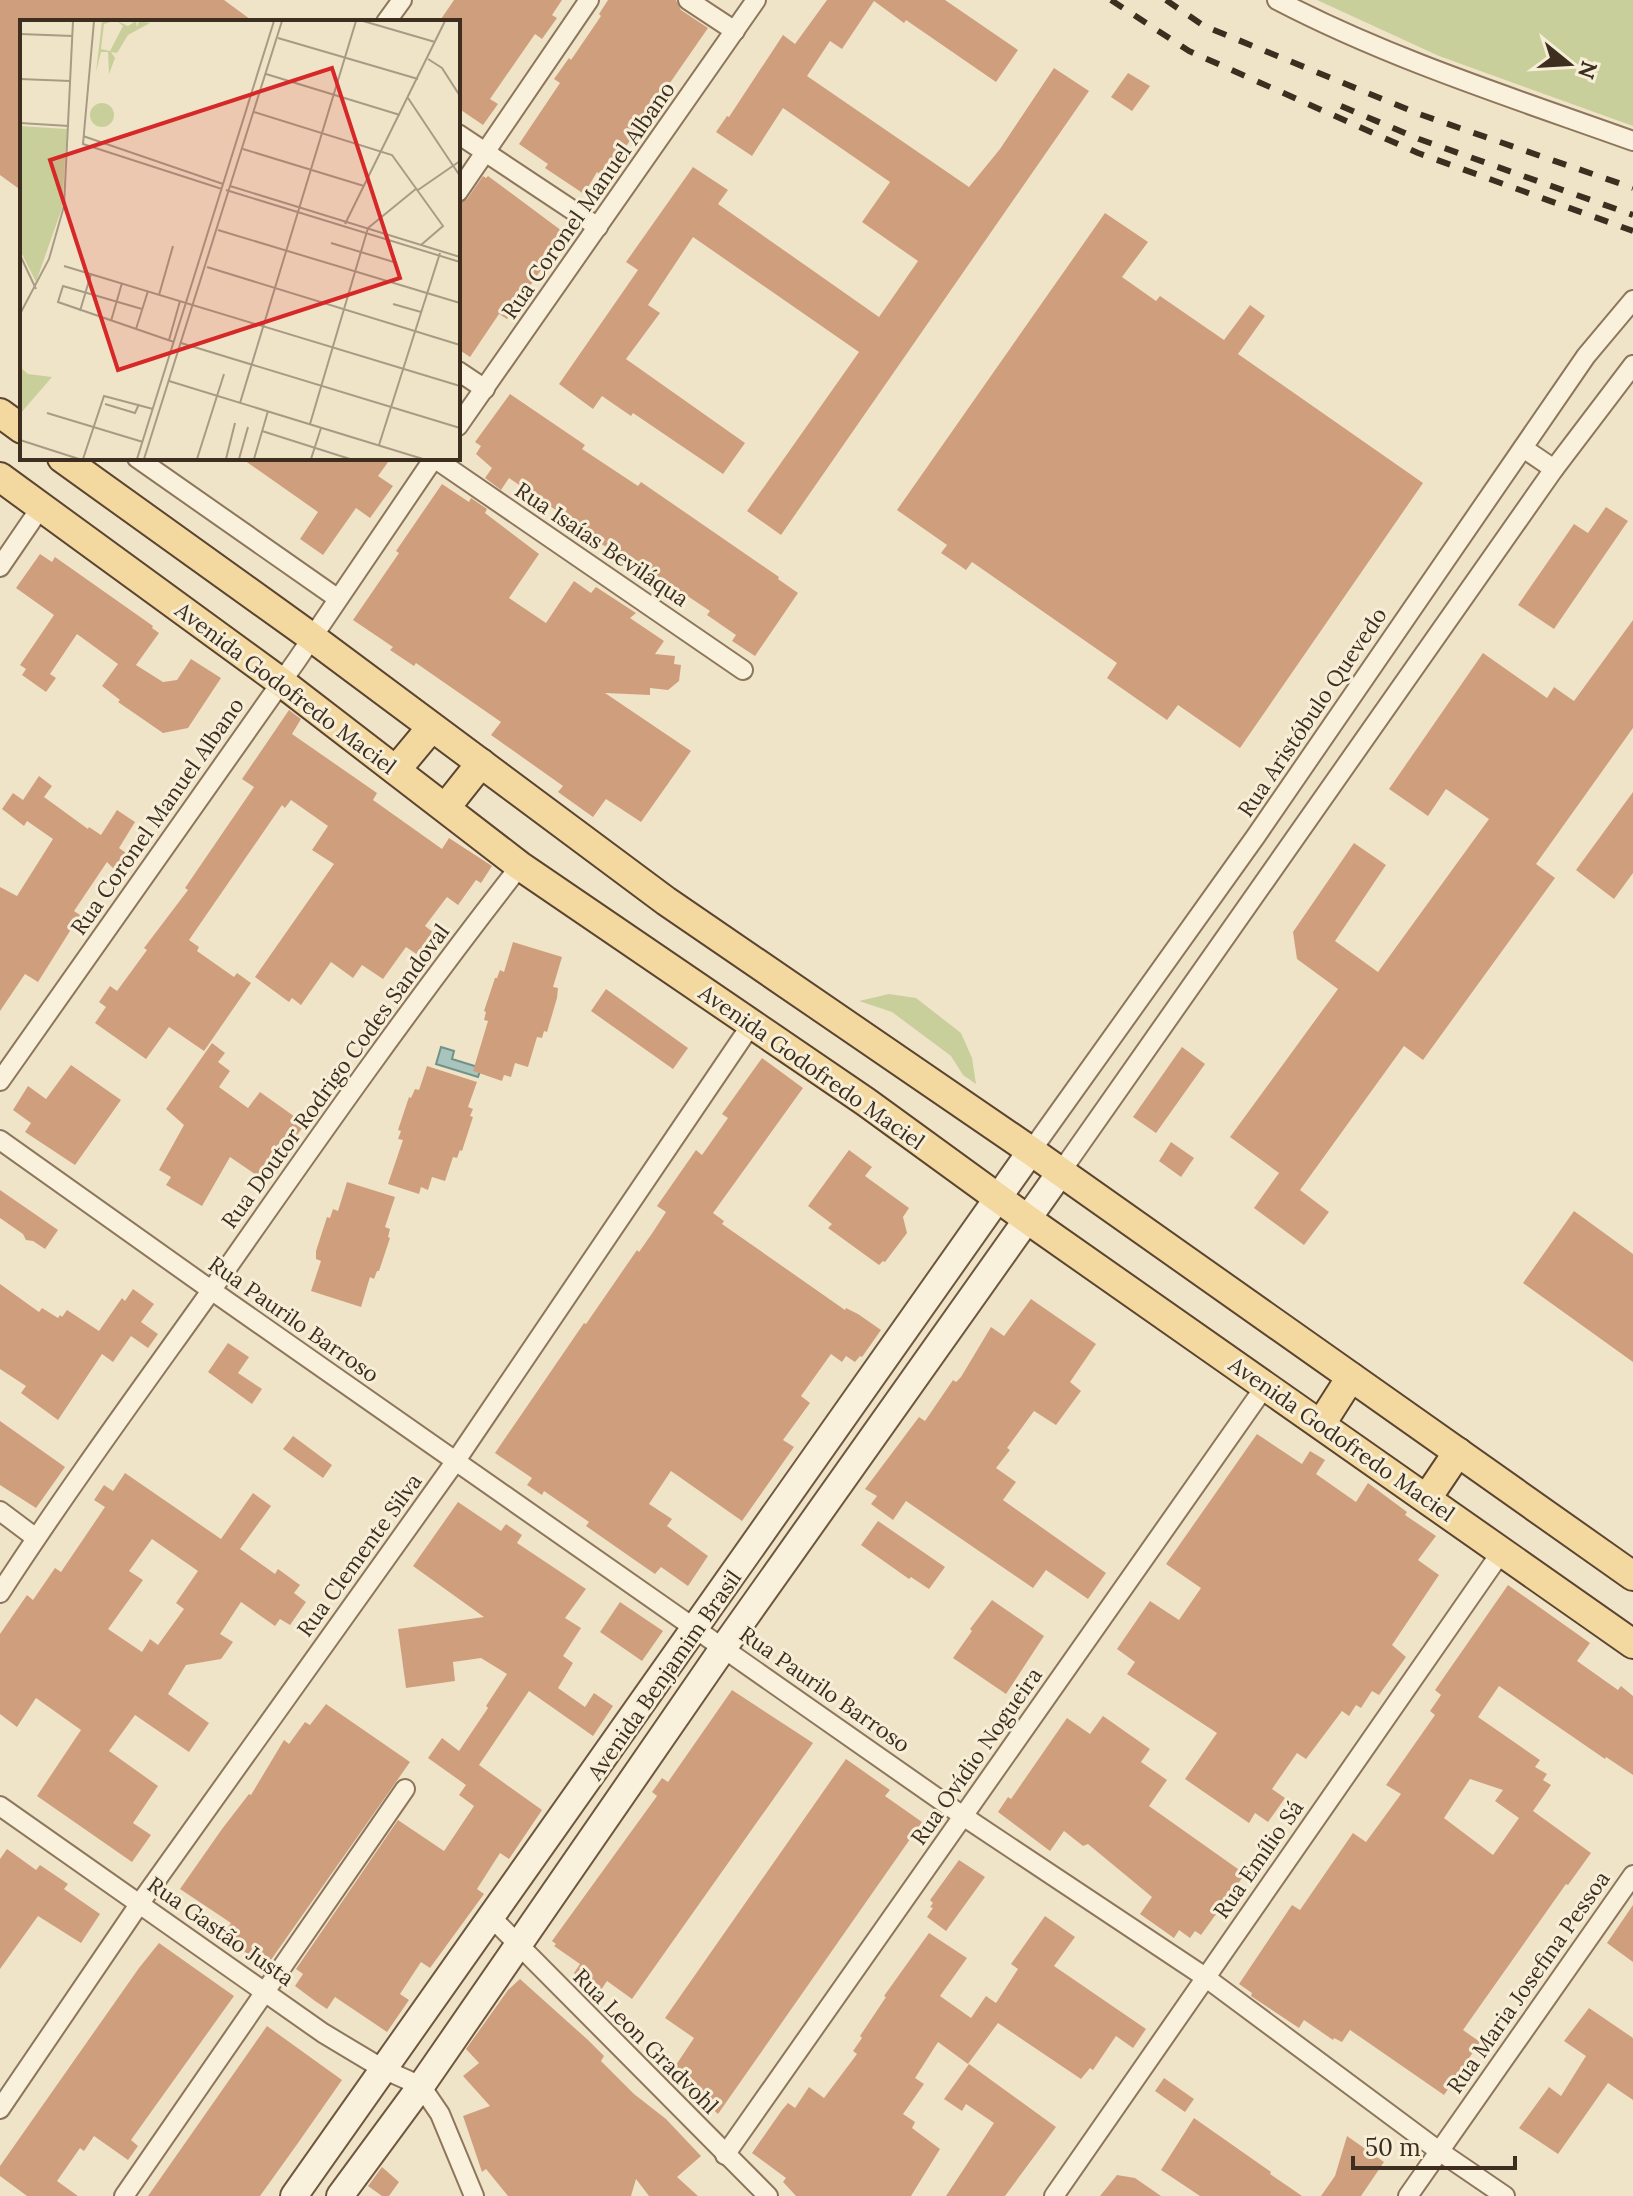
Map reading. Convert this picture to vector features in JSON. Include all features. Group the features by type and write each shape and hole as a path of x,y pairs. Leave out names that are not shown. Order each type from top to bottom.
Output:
{"main road":[{"path":"0,413 20,428"},
{"path":"67,460 666,901 1031,1151 1633,1576"},
{"name":"Avenida Godofredo Maciel","path":"0,477 281,682 520,866 866,1102 1027,1219 1633,1644"},
{"path":"396,770 431,728"},
{"path":"446,807 481,763"},
{"name":"Avenida Benjamim Brasil","path":"294,2196 1031,1151"},
{"name":"Avenida Benjamim Brasil","path":"340,2196 421,2086 724,1647 1060,1173"},
{"path":"1321,1424 1351,1377"},
{"path":"1427,1498 1458,1452"}],"street":[{"path":"387,20 402,0"},
{"path":"460,189 589,0"},
{"path":"688,0 735,31"},
{"name":"Rua Coronel Manuel Albano","path":"460,423 756,0"},
{"path":"1277,0 1336,31 1445,74 1633,141"},
{"path":"460,135 598,227"},
{"name":"Rua Aristóbulo Quevedo","path":"1031,1151 1256,836 1586,356 1633,300"},
{"path":"1060,1173 1554,469 1633,365"},
{"path":"460,372 485,389"},
{"path":"1523,448 1554,469"},
{"path":"140,460 337,598"},
{"name":"Rua Coronel Manuel Albano","path":"0,1081 281,682 433,460"},
{"name":"Rua Isaías Beviláqua","path":"437,460 743,670"},
{"path":"0,567 41,507"},
{"name":"Rua Doutor Rodrigo Codes Sandoval","path":"0,1593 430,981 520,866"},
{"name":"Rua Clemente Silva","path":"0,2109 140,1903 455,1462 751,1025"},
{"name":"Rua Paurilo Barroso","path":"0,1140 963,1816 1205,1977 1439,2151 1505,2196"},
{"name":"Rua Ovídio Nogueira","path":"725,2155 1266,1385"},
{"path":"0,1511 36,1538"},
{"name":"Rua Emílio Sá","path":"1054,2196 1502,1551"},
{"path":"124,2196 405,1789"},
{"name":"Rua Gastão Justa","path":"0,1806 323,2033 383,2069 421,2086"},
{"name":"Rua Maria Josefina Pessoa","path":"1408,2196 1633,1875"},
{"name":"Rua Leon Gradvohl","path":"492,1918 768,2196"},
{"path":"421,2086 433,2100 446,2125 474,2196"}],"green space":[{"path":"1317,0 1633,0 1633,126 1439,56"},
{"path":"889,994 916,998 961,1033 972,1058 976,1084 963,1075 951,1056 892,1012 859,1001"}],"water":[{"path":"441,1047 454,1051 452,1059 481,1068 478,1077 436,1064"}],"building":[{"path":"0,0 224,0 251,20 20,20 20,190 0,175"},
{"path":"454,0 562,0 552,15 557,18 542,39 535,34 490,99 498,104 483,125 460,109 460,20 440,20"},
{"path":"608,0 676,0 681,10 708,28 620,155 603,177 597,172 584,194 545,168 548,164 519,144 560,83 554,79 569,58 571,60 601,16 599,14"},
{"path":"827,0 945,0 1018,50 996,82 874,1 842,49 830,41 807,76 969,187 1000,149 1054,68 1089,91 781,535 747,511 859,352 693,237 648,305 660,313 626,359 745,443 723,474 633,413 631,416 602,396 593,409 559,384 638,270 626,262 693,167 728,190 718,204 879,317 893,297 918,261 862,222 890,182 783,108 752,156 716,132 783,35 795,44"},
{"path":"1128,73 1150,86 1132,111 1111,97"},
{"path":"483,176 488,176 566,234 507,319 499,314 470,357 460,350 460,203 467,199"},
{"path":"1105,213 1148,242 1122,277 1156,301 1160,296 1224,340 1250,305 1265,316 1238,354 1423,483 1240,748 1178,705 1167,720 1107,678 1117,663 972,562 966,570 941,553 947,545 897,510"},
{"path":"510,394 585,445 582,449 638,486 641,482 798,593 755,656 732,641 736,635 707,615 710,611 656,575 652,580 615,557 617,554 509,478 501,490 485,478 492,468 476,454 481,446 475,442"},
{"path":"244,460 390,460 378,476 393,486 370,518 356,508 323,555 300,539 318,512"},
{"path":"442,484 469,502 471,498 487,509 485,513 539,554 509,598 546,623 574,581 591,593 596,587 636,613 630,618 664,641 655,654 675,656 674,664 681,665 679,681 668,690 650,688 650,695 605,693 691,751 641,822 606,799 593,817 558,792 563,786 491,735 501,722 416,663 414,666 390,650 393,647 353,620"},
{"path":"1606,507 1628,521 1554,629 1518,605 1574,524 1588,533"},
{"path":"40,554 52,562 55,557 153,626 159,633 136,665 163,682 177,680 191,659 221,678 188,728 163,733 118,702 120,700 102,686 118,664 77,634 50,674 56,678 46,692 22,675 26,669 20,665 54,615 16,588"},
{"path":"1633,620 1633,728 1536,864 1555,878 1423,1060 1404,1046 1300,1190 1329,1212 1304,1245 1254,1208 1279,1173 1230,1137 1338,989 1297,959 1293,932 1354,843 1386,865 1335,941 1378,972 1489,819 1446,789 1428,816 1389,789 1483,653 1547,698 1554,687 1574,701"},
{"path":"289,710 301,719 292,734 377,793 373,800 442,849 449,838 492,866 481,883 476,880 458,905 447,897 425,926 437,935 421,957 406,947 383,979 362,965 353,978 331,962 301,1005 292,998 289,1002 255,977 334,864 312,850 328,826 291,800 285,808 282,805 189,940 199,947 197,951 234,977 237,973 251,983 204,1051 169,1027 146,1059 95,1023 106,1007 99,1002 110,986 117,991 147,950 144,948 188,890 185,888 254,787 242,779"},
{"path":"39,776 52,786 44,797 88,829 101,835 117,810 135,822 119,848 133,858 119,874 107,862 74,911 80,915 38,982 25,974 0,1011 0,887 17,896 53,839 27,821 24,826 2,809 13,793 23,800"},
{"path":"1633,792 1633,873 1614,899 1576,870"},
{"path":"513,942 562,957 553,987 558,988 557,998 547,1032 544,1031 542,1038 537,1037 528,1067 515,1063 511,1077 504,1075 502,1081 473,1071 488,1021 484,1020 484,1011 495,978 500,970 504,972"},
{"path":"606,989 688,1048 673,1069 591,1011"},
{"path":"212,1043 225,1053 218,1062 230,1071 219,1087 248,1108 260,1092 305,1124 295,1138 288,1134 258,1176 230,1157 202,1206 166,1185 171,1177 159,1170 184,1125 166,1109"},
{"path":"1182,1047 1205,1064 1156,1133 1133,1117"},
{"path":"762,1058 803,1088 713,1213 724,1221 722,1224 845,1310 858,1314 881,1330 855,1362 846,1356 842,1362 831,1354 801,1396 810,1403 783,1440 794,1447 742,1521 671,1471 649,1504 672,1519 667,1526 708,1556 688,1586 661,1567 655,1574 639,1563 586,1526 589,1522 544,1491 542,1495 527,1485 532,1478 495,1453 584,1323 653,1232 666,1212 657,1206 696,1150 702,1155 728,1118 722,1114"},
{"path":"71,1065 121,1100 75,1165 25,1132 31,1123 13,1110 28,1086 46,1099"},
{"path":"427,1066 477,1082 468,1107 473,1109 470,1116 473,1117 462,1151 457,1158 453,1157 445,1181 432,1177 428,1190 421,1187 419,1194 388,1184 403,1140 398,1139 401,1131 398,1130 409,1097 415,1089 419,1090"},
{"path":"1171,1142 1194,1158 1181,1177 1159,1161"},
{"path":"849,1150 872,1167 865,1176 909,1208 903,1217 907,1233 885,1262 879,1265 828,1228 832,1224 808,1206"},
{"path":"347,1182 395,1197 385,1227 390,1229 390,1238 379,1271 374,1279 370,1277 361,1307 311,1291 321,1261 316,1259 316,1251 327,1217 330,1218 333,1209 338,1211"},
{"path":"0,1190 58,1230 45,1249 26,1240 23,1234 0,1218"},
{"path":"1574,1211 1633,1254 1633,1362 1523,1283"},
{"path":"0,1284 39,1312 42,1308 58,1318 67,1310 99,1331 122,1298 125,1301 133,1289 154,1304 141,1322 158,1334 148,1348 131,1336 113,1362 102,1354 58,1420 21,1393 26,1386 0,1369"},
{"path":"1031,1299 1096,1344 1070,1382 1081,1391 1056,1425 1034,1411 996,1468 1016,1482 1003,1500 1106,1573 1088,1599 1046,1570 1033,1588 906,1501 893,1520 871,1504 877,1496 865,1489 919,1417 925,1421 953,1380 956,1382 961,1377 991,1327 1004,1336"},
{"path":"228,1343 249,1357 238,1373 262,1389 252,1404 208,1372"},
{"path":"0,1421 65,1467 36,1508 0,1485"},
{"path":"1257,1434 1302,1464 1310,1451 1325,1460 1316,1474 1356,1502 1368,1483 1407,1512 1405,1515 1436,1536 1418,1560 1439,1575 1392,1645 1406,1657 1379,1695 1372,1691 1361,1708 1356,1705 1349,1716 1342,1711 1306,1759 1297,1753 1272,1789 1285,1798 1268,1822 1255,1813 1249,1823 1185,1779 1217,1733 1127,1674 1135,1662 1117,1649 1150,1601 1179,1620 1201,1588 1166,1564"},
{"path":"293,1436 332,1465 323,1478 283,1449"},
{"path":"125,1473 221,1539 253,1493 271,1506 240,1549 275,1574 278,1569 300,1585 294,1593 306,1602 290,1625 280,1619 275,1626 241,1602 220,1634 233,1642 221,1659 186,1665 168,1694 209,1723 189,1752 135,1715 109,1751 158,1786 133,1823 151,1835 132,1862 37,1796 81,1730 36,1698 17,1727 0,1714 0,1634 27,1595 33,1600 55,1568 61,1572 105,1507 94,1500 104,1485 113,1491","holes":["152,1539 198,1571 176,1603 184,1609 158,1645 150,1639 142,1652 108,1629 143,1580 129,1571"]},
{"path":"458,1502 501,1531 506,1524 522,1535 517,1543 586,1589 565,1618 581,1628 563,1656 573,1663 558,1688 585,1707 594,1693 613,1706 593,1736 529,1691 479,1765 542,1810 509,1859 500,1853 477,1889 484,1894 430,1968 421,1962 400,1994 409,2000 387,2032 335,1997 327,2009 315,2001 295,1986 303,1974 296,1969 398,1820 444,1851 474,1806 459,1795 466,1785 428,1758 442,1738 459,1751 507,1674 481,1658 453,1662 455,1681 406,1688 398,1629 484,1617 413,1566"},
{"path":"878,1521 945,1567 929,1589 911,1577 909,1579 861,1545"},
{"path":"1508,1585 1590,1643 1577,1661 1618,1690 1621,1686 1633,1696 1633,1775 1499,1686 1478,1717 1540,1760 1535,1767 1547,1774 1543,1780 1551,1785 1533,1811 1591,1853 1463,2030 1480,2042 1444,2095 1350,2030 1342,2042 1333,2040 1304,2020 1299,2028 1251,1996 1252,1993 1239,1984 1292,1905 1300,1910 1353,1833 1366,1842 1401,1794 1386,1785 1435,1715 1430,1711 1441,1695 1435,1690","holes":["1470,1779 1503,1790 1495,1801 1519,1818 1493,1855 1444,1818"]},
{"path":"992,1600 1044,1636 1006,1694 953,1658"},
{"path":"620,1602 663,1631 642,1661 600,1632"},
{"path":"732,1690 813,1743 632,1999 607,1981 597,1996 574,1973 580,1964 554,1946 556,1944 552,1941 657,1796 652,1792 662,1778 668,1782"},
{"path":"326,1704 410,1762 266,1967 224,1933 231,1923 180,1889 222,1829 251,1795 284,1740 289,1744 305,1722 310,1725"},
{"path":"1103,1716 1150,1749 1141,1762 1167,1780 1149,1806 1245,1874 1201,1935 1195,1931 1190,1938 1179,1930 1174,1938 1140,1914 1152,1897 1088,1844 1083,1846 1064,1831 1050,1851 998,1812 1008,1797 1011,1799 1067,1718 1090,1734"},
{"path":"846,1759 890,1790 885,1796 922,1822 718,2114 672,2071 694,2038 665,2018"},
{"path":"7,1849 36,1870 40,1865 68,1884 64,1889 100,1914 81,1943 38,1916 0,1969 0,1859"},
{"path":"959,1860 985,1877 946,1931 927,1917 933,1908 930,1907 933,1903 930,1900"},
{"path":"1633,1905 1633,1962 1607,1943"},
{"path":"1045,1916 1075,1937 1054,1966 1146,2029 1133,2048 1116,2036 1093,2070 1090,2068 1081,2079 998,2023 968,2064 938,2042 915,2078 924,2084 903,2114 915,2122 912,2128 940,2149 911,2196 796,2196 783,2182 786,2178 752,2153 788,2103 795,2108 809,2087 824,2098 857,2054 853,2051 862,2038 860,2036 929,1933 967,1958 940,1996 971,2018 986,1996 996,2003 1018,1969 1011,1964"},
{"path":"159,1943 234,1996 131,2140 138,2146 128,2160 94,2136 84,2151 80,2148 57,2181 78,2196 27,2196 0,2176 0,2166"},
{"path":"520,1979 588,2040 604,2056 601,2061 634,2094 666,2119 701,2156 677,2177 698,2196 649,2196 636,2179 631,2196 508,2196 486,2169 482,2172 463,2116 490,2106 463,2076 479,2063 466,2049 508,1990"},
{"path":"1589,2008 1633,2038 1633,2100 1608,2083 1558,2154 1519,2128 1549,2087 1561,2096 1586,2056 1564,2041"},
{"path":"267,2026 342,2080 298,2143 260,2196 148,2196"},
{"path":"969,2064 1056,2127 1005,2196 946,2196 994,2123 966,2104 962,2111 944,2099"},
{"path":"1164,2078 1194,2099 1185,2112 1155,2091"},
{"path":"1194,2118 1302,2196 1200,2196 1161,2170"},
{"path":"1347,2136 1384,2162 1361,2196 1321,2196 1335,2176"},
{"path":"382,2167 399,2182 389,2196 382,2196 368,2186"},
{"path":"1117,2175 1135,2178 1161,2196 1100,2196"}],"railway":[{"path":"1111,0 1189,51 1418,153 1633,231"},
{"path":"1166,0 1204,26 1419,114 1633,188"},
{"path":"1341,106 1419,139 1633,215"}]}
